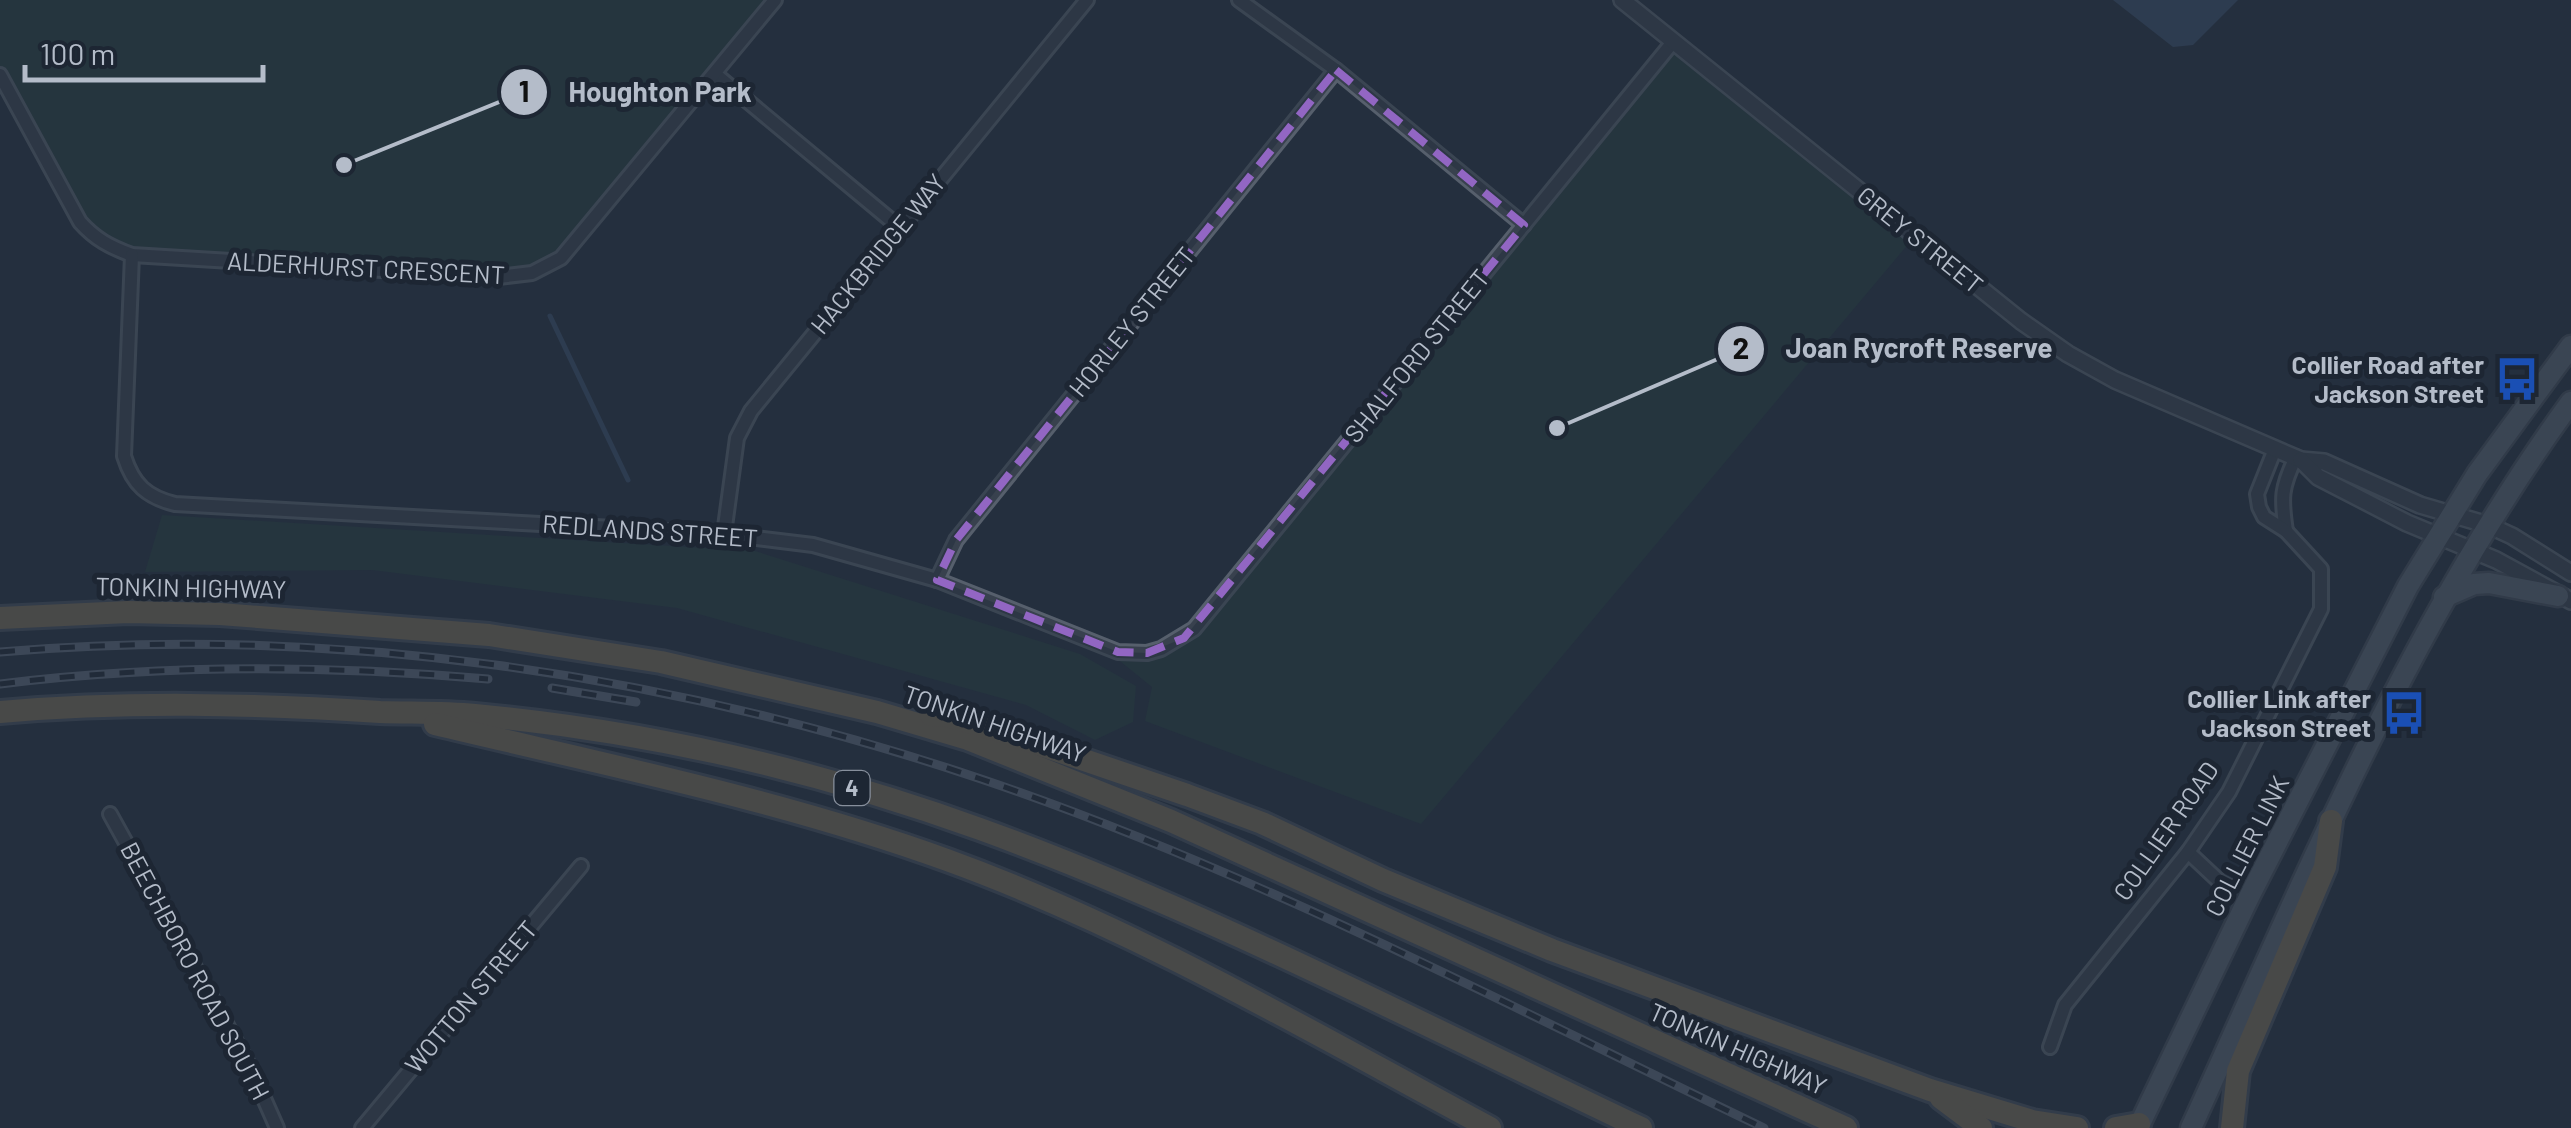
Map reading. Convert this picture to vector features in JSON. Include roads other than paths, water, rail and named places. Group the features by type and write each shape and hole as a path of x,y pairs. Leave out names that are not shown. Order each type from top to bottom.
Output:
{"highway":[{"name":"TONKIN HIGHWAY","path":"0,618 128,612 220,614 489,634 661,662 876,712 968,739 1171,821 1846,1128"},
{"name":"4","path":"0,712 126,705 221,705 472,715 643,737 811,776 944,817 1137,891 1641,1128"},
{"path":"386,712 773,804 950,861 1164,954 1490,1128"},
{"path":"876,712 948,716 1187,795 1552,950 1930,1090 2032,1121 2077,1128"},
{"path":"2232,1128 2238,1072 2325,867 2331,821"},
{"path":"1930,1090 1981,1128"}],"main road":[{"path":"2437,537 2533,394 2571,346"},
{"path":"2191,1128 2404,669 2472,550 2571,402"},
{"name":"COLLIER LINK","path":"2131,1127 2387,625 2437,537"},
{"path":"2444,597 2474,584 2489,583 2564,599"}],"street":[{"name":"ALDERHURST CRESCENT","path":"132,255 498,277 532,273 561,258 776,0"},
{"name":"HACKBRIDGE WAY","path":"724,534 737,438 751,411 1087,0"},
{"path":"1239,0 1336,70 1524,224"},
{"name":"GREY STREET","path":"1622,0 2006,309 2068,354 2114,380 2298,459 2318,478 2437,537 2472,550 2564,599"},
{"name":"SHALFORD STREET","path":"1147,653 1172,644 1194,629 1673,42"},
{"name":"HORLEY STREET","path":"937,580 956,540 1336,70"},
{"path":"715,74 899,227"},
{"path":"0,75 80,222 110,247 132,255"},
{"name":"REDLANDS STREET","path":"132,255 124,456 140,488 154,499 175,504 724,534 813,545 937,580 1105,649 1147,653"},
{"name":"COLLIER ROAD","path":"2050,1046 2065,1005 2188,852 2228,792 2321,608 2322,570 2286,531 2264,516 2259,506 2257,494 2275,448"},
{"path":"2286,531 2281,498 2284,482 2298,459"},
{"name":"GREY STREET","path":"2298,459 2324,462 2420,505 2488,525 2571,573"},
{"name":"BEECHBORO ROAD SOUTH","path":"110,814 250,1067 277,1128"},
{"path":"2188,852 2220,882 2249,897"},
{"name":"WOTTON STREET","path":"362,1128 581,866"}],"water":[{"path":"2113,0 2238,0 2193,45 2173,47"}],"waterway":[{"path":"550,316 628,480"}],"railway":[{"path":"0,652 125,645 249,645 374,652 497,665 620,685 862,742 981,779 1182,855 1378,941 1764,1128"},
{"path":"0,684 122,673 244,669 488,679"},
{"path":"552,688 636,702"}],"place":[{"name":"Houghton Park","path":"344,165"},
{"name":"Collier Road after Jackson Street","path":"2517,379"},
{"name":"Joan Rycroft Reserve","path":"1557,428"},
{"name":"Collier Link after Jackson Street","path":"2404,713"}]}
